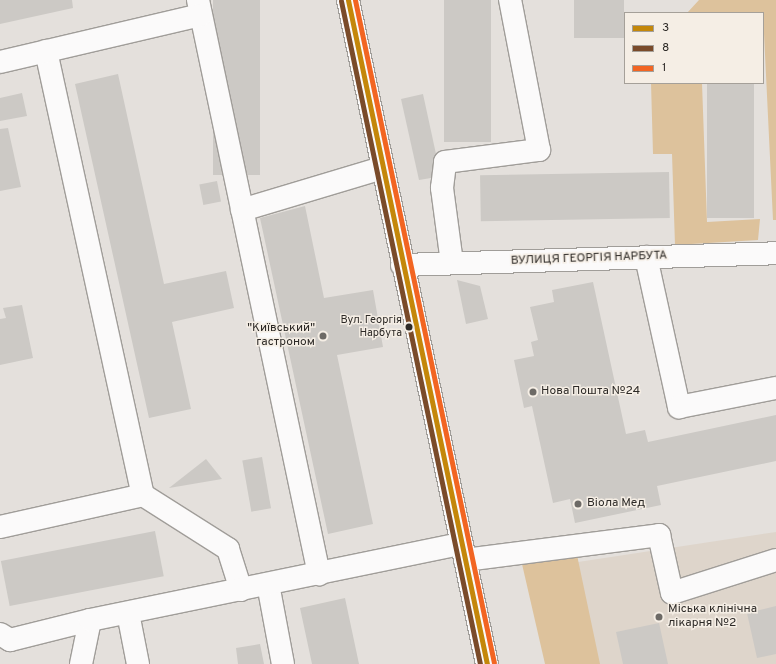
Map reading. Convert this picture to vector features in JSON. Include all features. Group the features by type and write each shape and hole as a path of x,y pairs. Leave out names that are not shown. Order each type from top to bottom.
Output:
{"main road":[{"path":"348,0 402,265 487,664"},
{"path":"452,264 442,188 445,162 540,150 510,0"},
{"path":"0,62 46,51 199,7 318,574"},
{"path":"46,51 143,495"},
{"path":"242,210 382,168"},
{"name":"ВУЛИЦЯ ГЕОРГІЯ НАРБУТА","path":"402,265 776,253"},
{"path":"646,257 679,407 776,388"},
{"path":"0,527 143,495 228,549 241,590"},
{"path":"0,634 10,640 90,620 318,574 463,552 659,535 672,593 776,560"},
{"path":"268,584 283,664"},
{"path":"128,613 138,664"},
{"path":"81,664 90,620"}],"shaded area":[{"path":"699,0 776,0 776,220 773,220 764,12 688,12"},
{"path":"651,84 702,84 707,222 760,219 758,240 675,245 672,154 653,154"},
{"name":"Міська клінічна лікарня №2","path":"776,532 776,664 551,664 532,569"},
{"path":"577,555 600,664 545,664 522,564"}],"building":[{"path":"0,0 72,0 73,8 0,24"},
{"path":"213,0 260,0 260,175 213,175"},
{"path":"444,0 491,0 491,142 444,142"},
{"path":"574,0 624,0 624,38 574,38"},
{"path":"118,74 164,284 226,271 234,308 172,322 191,409 149,418 75,84"},
{"path":"707,84 754,84 754,218 707,218"},
{"path":"22,93 27,116 0,121 0,98"},
{"path":"423,94 436,154 431,178 419,180 401,99"},
{"path":"8,128 21,187 0,191 0,129"},
{"path":"669,172 670,218 481,221 480,175"},
{"path":"217,181 221,202 203,205 199,184"},
{"path":"305,206 324,298 373,290 383,347 337,355 373,524 328,534 260,218"},
{"path":"457,280 480,286 488,319 466,324"},
{"path":"593,282 626,434 645,430 648,442 776,415 776,461 657,486 661,505 575,523 570,499 553,503 532,406 524,408 514,360 534,356 531,342 538,340 530,307 554,302 552,290"},
{"path":"22,305 33,358 0,365 0,319 6,318 3,308"},
{"path":"262,457 271,508 251,512 242,460"},
{"path":"206,459 222,479 169,488"},
{"path":"155,531 164,576 10,606 1,561"},
{"path":"345,598 359,664 312,664 300,608"},
{"path":"776,606 776,654 757,658 747,613"},
{"path":"659,623 668,664 623,664 616,632"},
{"path":"260,644 264,664 238,664 236,648"}],"transit line":[{"name":"3","path":"348,0 487,664"},
{"name":"1","path":"355,0 494,663"},
{"name":"8","path":"341,1 480,664"}],"place":[{"name":"Вул. Георгія Нарбута","path":"409,327"},
{"name":"\"Київський\" гастроном","path":"323,336"},
{"name":"Нова Пошта №24","path":"533,392"},
{"name":"Віола Мед","path":"578,504"},
{"name":"Міська клінічна лікарня №2","path":"659,617"}]}
